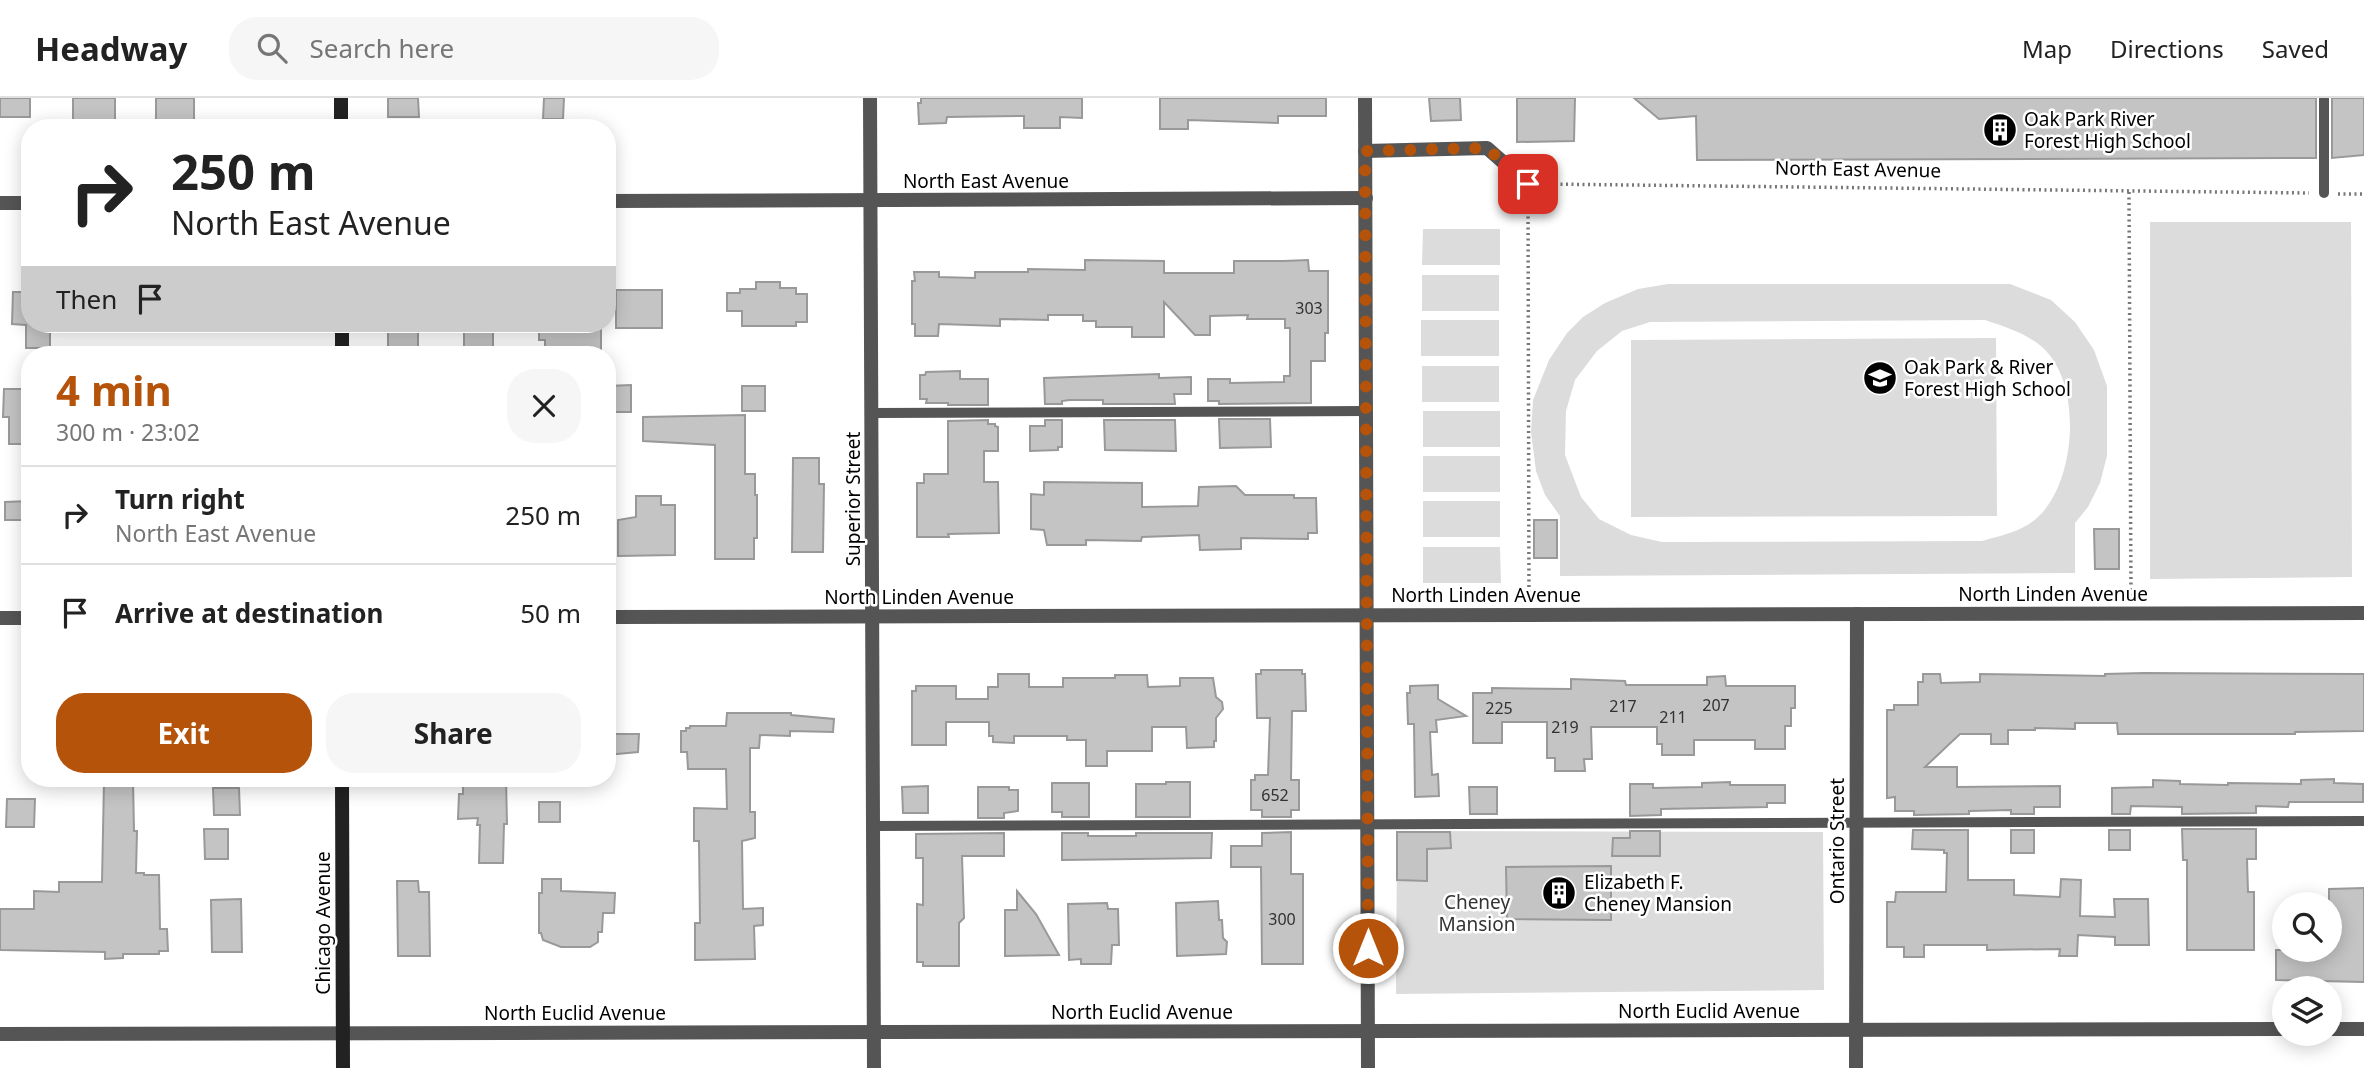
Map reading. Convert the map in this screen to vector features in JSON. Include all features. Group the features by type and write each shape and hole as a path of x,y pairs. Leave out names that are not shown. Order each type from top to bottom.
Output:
{"main road":[{"path":"341,98 341,119"},
{"name":"Chicago Avenue","path":"342,787 343,1068"}],"street":[{"name":"Superior Street","path":"870,98 874,1068"},
{"path":"1365,98 1368,1068"},
{"path":"1365,151 1487,148 1528,184"},
{"name":"North East Avenue","path":"616,201 1366,198"},
{"path":"0,203 21,203"},
{"name":"North Linden Avenue","path":"616,617 2364,613"},
{"name":"Ontario Street","path":"1856,1068 1857,614"},
{"path":"0,618 21,618"},
{"name":"North Euclid Avenue","path":"0,1034 2272,1029"},
{"path":"2342,1029 2364,1029"}],"lane":[{"path":"2324,98 2324,193"},
{"path":"872,413 1366,411"},
{"path":"873,826 2364,821"}],"path":[{"name":"North East Avenue","path":"1528,184 2364,194"},
{"path":"1528,184 1529,600"},
{"path":"2129,192 2131,598"}],"green space":[{"path":"2150,222 2351,222 2352,577 2150,579"},
{"path":"1423,229 1500,229 1500,265 1422,265"},
{"path":"1422,275 1499,275 1499,311 1422,311"},
{"path":"1668,284 2010,284 2051,300 2075,322 2094,350 2107,386 2107,456 2100,483 2088,507 2075,523 2075,573 1560,576 1560,516 1545,495 1536,471 1531,432 1533,400 1549,360 1567,333 1583,317 1605,303 1638,289","holes":["1985,320 2022,334 2042,347 2055,363 2064,383 2069,406 2067,456 2052,499 2034,520 2021,529 2006,534 1982,541 1662,542 1631,535 1599,519 1581,497 1565,455 1566,411 1575,380 1597,351 1622,331 1650,322"]},
{"path":"1421,320 1499,320 1499,356 1421,356"},
{"path":"1996,338 1997,516 1631,517 1631,340"},
{"path":"1422,366 1499,366 1499,402 1422,402"},
{"path":"1423,411 1500,411 1500,447 1423,447"},
{"path":"1423,456 1500,456 1500,492 1423,492"},
{"path":"1423,501 1500,501 1500,537 1423,537"},
{"path":"1423,547 1500,547 1501,583 1423,583"},
{"name":"Cheney Mansion","path":"1397,831 1823,832 1824,990 1396,994"}],"building":[{"path":"0,98 30,98 30,117 0,117"},
{"path":"73,98 115,98 115,119 73,119"},
{"path":"156,98 194,98 194,119 156,119"},
{"path":"388,98 418,98 419,117 388,117"},
{"path":"544,98 564,98 563,119 543,119"},
{"path":"921,98 1082,98 1082,118 1060,117 1060,128 1024,128 1024,116 947,117 946,123 919,124 918,103 921,103"},
{"path":"1160,98 1326,98 1326,116 1278,116 1278,123 1188,120 1188,129 1160,129"},
{"path":"1429,98 1460,98 1461,120 1431,121"},
{"path":"1517,98 1575,98 1574,141 1517,142"},
{"name":"Oak Park River Forest High School","path":"1634,98 2316,98 2316,158 1697,160 1696,116 1659,119"},
{"path":"2332,98 2364,98 2364,155 2332,158"},
{"path":"1085,260 1164,261 1164,273 1234,273 1234,261 1308,260 1309,271 1328,271 1325,361 1311,361 1311,403 1219,404 1219,401 1208,401 1208,379 1230,379 1230,383 1284,382 1284,376 1290,376 1290,328 1285,328 1285,319 1247,319 1248,315 1210,316 1210,335 1195,335 1164,302 1164,337 1132,337 1132,327 1096,327 1096,321 1083,321 1083,315 1048,315 1048,320 1000,319 1000,326 939,324 938,336 915,336 915,324 912,324 914,272 939,272 939,277 975,278 975,272 1085,270"},
{"path":"756,282 780,282 780,288 796,288 796,294 807,294 807,322 796,322 796,326 742,326 742,311 727,311 727,293 740,293 740,289 756,289"},
{"path":"616,290 662,290 662,328 616,328"},
{"path":"13,292 21,292 21,325 12,324"},
{"path":"26,333 50,333 50,346 26,346"},
{"path":"388,333 418,333 418,346 388,346"},
{"path":"464,333 493,333 493,346 464,346"},
{"path":"539,333 601,333 601,346 545,346 545,340 539,340"},
{"path":"960,371 960,379 988,379 988,405 948,405 926,403 927,399 920,399 920,375 925,375 926,372"},
{"path":"1159,374 1159,378 1191,377 1191,394 1174,394 1175,404 1103,404 1103,400 1069,400 1062,401 1062,404 1045,404 1044,378"},
{"path":"631,385 631,412 616,412 616,386"},
{"path":"742,386 765,386 765,411 742,411"},
{"path":"4,389 21,389 21,444 9,444 9,417 3,417"},
{"path":"745,415 745,474 755,474 757,495 754,559 715,559 715,445 643,441 643,417"},
{"path":"1219,419 1270,419 1271,447 1220,448"},
{"path":"988,420 988,424 998,427 998,451 984,451 984,482 998,482 999,533 917,537 917,483 924,483 924,474 948,474 948,421"},
{"path":"1045,420 1062,420 1062,447 1058,447 1058,450 1030,451 1030,426 1045,426"},
{"path":"1104,420 1175,420 1176,451 1105,450"},
{"path":"793,458 819,458 819,484 824,484 823,552 792,552"},
{"path":"1044,482 1142,483 1142,507 1198,506 1199,487 1236,486 1245,495 1316,498 1317,533 1308,533 1308,539 1241,538 1241,549 1200,550 1199,535 1142,537 1141,541 1086,540 1086,545 1047,545 1044,530 1031,529 1031,494 1044,495"},
{"path":"636,496 661,496 661,505 675,505 675,555 618,556 618,520 636,517"},
{"path":"21,501 21,520 5,520 5,502"},
{"path":"1534,520 1557,520 1557,558 1534,558"},
{"path":"2094,529 2119,529 2119,569 2095,569"},
{"path":"1261,670 1302,670 1302,674 1305,674 1306,711 1292,711 1291,780 1299,780 1299,810 1291,810 1291,817 1262,817 1262,810 1251,810 1251,780 1255,780 1255,775 1268,775 1270,718 1257,718 1256,674 1261,674"},
{"path":"2144,673 2364,674 2364,731 2295,734 2118,734 2117,723 2075,723 2075,729 2008,730 2008,744 1991,744 1991,734 1960,734 1925,767 1957,767 1957,787 2060,786 2060,807 2034,807 2034,814 2011,814 2011,810 1914,815 1914,811 1895,811 1895,797 1887,798 1887,710 1894,710 1894,705 1918,705 1918,682 1923,682 1923,674 1940,674 1941,683 1980,682 1980,674 2105,676"},
{"path":"998,674 1029,674 1029,687 1063,687 1063,678 1115,678 1115,675 1147,675 1148,687 1180,686 1180,678 1213,678 1216,697 1222,702 1223,709 1216,718 1216,741 1214,747 1187,748 1186,727 1152,727 1152,751 1107,751 1107,766 1086,766 1086,740 1067,740 1067,736 1014,736 1014,743 993,742 993,736 989,736 989,722 946,722 946,745 912,745 912,691 916,691 916,686 956,686 956,699 988,699 988,687 998,687"},
{"path":"1725,676 1726,686 1795,686 1795,708 1791,708 1791,726 1785,726 1785,749 1755,749 1755,740 1694,740 1694,755 1662,755 1662,744 1657,744 1657,727 1591,727 1592,759 1584,759 1585,771 1555,771 1555,758 1547,758 1547,722 1502,722 1502,743 1473,743 1473,693 1492,693 1492,688 1571,689 1571,679 1625,681 1626,685 1707,685 1707,677"},
{"path":"1438,685 1438,699 1466,716 1436,720 1437,732 1430,732 1432,775 1438,774 1439,796 1415,797 1414,724 1408,724 1407,693 1410,693 1410,686"},
{"path":"727,713 791,713 834,719 833,732 790,731 790,736 760,735 759,748 750,748 750,812 755,812 755,838 742,841 743,909 763,908 763,925 754,926 755,959 695,960 695,923 700,923 699,841 694,841 694,808 727,809 726,769 688,769 687,752 681,752 681,731 686,731 690,726 726,726"},
{"path":"616,734 639,734 638,752 616,754"},
{"path":"2334,779 2334,783 2363,784 2363,802 2289,802 2288,807 2256,806 2256,813 2182,814 2182,807 2131,806 2130,814 2112,814 2112,788 2153,787 2153,780 2180,781 2180,784 2228,785 2301,784 2301,780"},
{"path":"1190,782 1190,817 1136,817 1136,784"},
{"path":"1730,782 1730,785 1785,785 1785,803 1767,803 1767,807 1661,809 1661,815 1630,816 1630,784 1653,784 1653,788 1702,787 1702,783"},
{"path":"1052,783 1089,783 1089,817 1062,817 1062,812 1052,812"},
{"path":"928,786 928,813 903,813 902,787"},
{"path":"104,787 133,787 134,831 137,831 136,873 159,875 160,929 167,929 168,951 159,951 159,954 123,954 123,958 105,959 105,952 0,950 0,909 34,909 34,891 59,892 59,882 102,882"},
{"path":"463,787 506,787 507,824 504,824 503,863 479,863 478,818 458,819 459,794 463,794"},
{"path":"978,787 1009,787 1009,790 1018,790 1018,811 1004,813 1004,818 978,818"},
{"path":"1469,787 1497,787 1497,814 1470,814"},
{"path":"213,788 239,788 240,815 214,815"},
{"path":"7,799 35,799 34,827 6,827"},
{"path":"539,802 560,802 560,822 539,822"},
{"path":"204,829 228,829 228,859 205,859"},
{"path":"2182,829 2256,829 2256,859 2247,859 2248,892 2254,892 2254,950 2187,950 2187,860 2183,860"},
{"path":"1913,830 1968,830 1968,880 2014,880 2014,895 2060,897 2061,879 2081,880 2080,916 2115,917 2114,899 2148,899 2149,945 2115,945 2115,937 2078,935 2077,956 2059,956 2060,949 1987,950 1987,945 1924,945 1924,957 1904,957 1904,947 1887,947 1887,902 1895,902 1896,892 1946,892 1947,853 1944,853 1944,850 1912,849"},
{"path":"2011,830 2034,830 2034,853 2011,853"},
{"path":"2109,830 2130,830 2130,850 2109,850"},
{"path":"1630,831 1660,831 1660,856 1612,856 1613,838 1630,838"},
{"path":"1291,832 1291,874 1303,874 1303,964 1262,964 1261,867 1231,867 1231,846 1262,846 1262,833"},
{"path":"1397,832 1450,832 1451,848 1427,849 1427,881 1397,880"},
{"path":"1004,833 1004,856 962,856 964,918 959,923 959,966 923,966 923,962 917,962 917,904 923,905 923,858 916,858 916,834"},
{"path":"1062,833 1136,836 1136,833 1212,833 1211,858 1062,860"},
{"name":"Elizabeth F. Cheney Mansion","path":"1611,866 1611,920 1507,919 1506,867"},
{"path":"542,879 561,879 561,891 615,893 614,913 603,913 602,932 598,932 598,942 590,947 561,947 543,940 539,933 539,893 542,893"},
{"path":"397,881 418,881 419,892 429,892 430,956 398,956"},
{"path":"2364,888 2364,982 2342,982 2342,976 2276,976 2276,962 2342,962 2342,892 2329,892 2329,889"},
{"path":"1017,891 1036,914 1059,955 1005,956 1005,910 1017,910"},
{"path":"241,899 242,952 212,952 211,900"},
{"path":"1218,901 1219,920 1222,920 1223,938 1227,942 1226,954 1177,956 1176,903"},
{"path":"1107,903 1108,909 1118,909 1119,945 1112,945 1111,964 1081,964 1081,959 1069,960 1068,904"}],"place":[{"name":"Oak Park River Forest High School","path":"2000,130"},
{"name":"Oak Park & River Forest High School","path":"1880,378"},
{"name":"Elizabeth F. Cheney Mansion","path":"1559,893"}],"route":[{"path":"1368,948 1365,151 1487,148 1528,184"}]}
